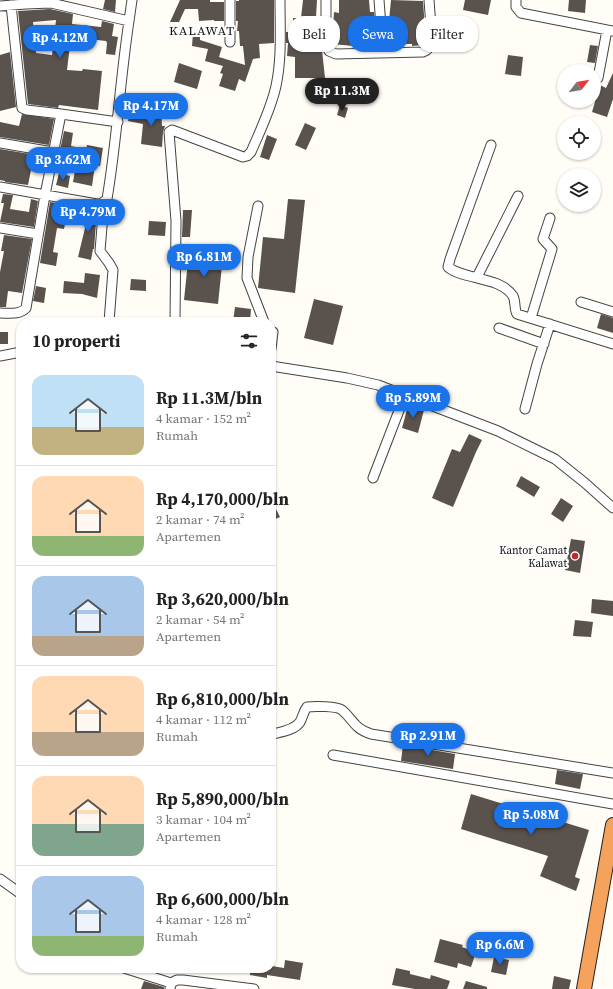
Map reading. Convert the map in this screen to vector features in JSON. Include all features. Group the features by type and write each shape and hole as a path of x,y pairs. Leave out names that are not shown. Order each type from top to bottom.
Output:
{"highway":[{"path":"584,989 608,883 613,825"}],"street":[{"path":"109,317 113,270 109,262 100,251 104,202 107,200 112,171 132,0"},
{"path":"230,0 230,42"},
{"path":"175,317 176,221 169,132 172,130 243,157 247,156 251,152 272,102 276,86 280,65 280,0"},
{"path":"326,0 326,44 329,51 336,54 423,52 427,50 432,40 430,0"},
{"path":"379,0 383,53"},
{"path":"516,0 516,7 521,14 610,31 601,66"},
{"path":"0,6 51,3 129,21"},
{"path":"11,5 22,108 26,110 118,122"},
{"path":"0,313 20,313 26,308 45,195 61,114"},
{"path":"0,143 54,152"},
{"path":"491,144 448,266 453,271 494,283 509,292 514,299 515,311 517,314 613,344"},
{"path":"0,187 97,204 104,202"},
{"path":"477,277 518,196"},
{"path":"258,206 248,257 247,278 262,317"},
{"path":"531,318 552,249 543,239 550,218"},
{"path":"0,229 38,234"},
{"path":"581,302 613,312"},
{"path":"525,409 550,324"},
{"path":"499,328 544,344"},
{"path":"0,356 16,353"},
{"path":"276,367 347,378 378,385 498,431 555,459 613,508"},
{"path":"373,478 405,395"},
{"path":"276,733 293,728 300,723 304,710 307,707 338,707 362,731 371,734 613,773"},
{"path":"333,755 613,804"},
{"path":"0,879 16,890"},
{"path":"137,973 171,986 177,980 183,980 254,989"}],"building":[{"path":"105,0 116,0 115,12 103,9"},
{"path":"180,0 210,0 210,2 224,2 224,21 199,21 198,9 185,9 179,22 170,22"},
{"path":"274,0 274,43 259,44 260,58 253,59 245,82 239,79 235,91 219,86 223,74 220,73 223,66 205,61 208,49 192,46 193,33 200,34 200,40 222,47 219,57 245,65 243,46 240,46 239,31 237,31 238,21 236,21 236,1"},
{"path":"303,0 317,0 316,16 301,16"},
{"path":"339,0 369,0 370,12 374,12 374,16 348,16 348,45 340,45 340,16 334,16 334,12 339,13"},
{"path":"391,0 423,1 424,16 416,16 416,46 408,44 408,16 389,16"},
{"path":"465,0 491,0 488,15 463,10"},
{"path":"569,0 586,0 585,13 568,11"},
{"path":"50,9 73,14 72,24 101,27 102,21 114,24 112,36 118,37 115,55 106,54 106,41 71,37 67,70 82,71 83,69 102,71 98,110 59,105 58,108 28,104 18,11","holes":["56,20 52,55 36,53 33,22"]},
{"path":"286,32 288,32 288,43 286,43"},
{"path":"288,43 288,52 322,52 325,78 295,78 295,57 287,56"},
{"path":"590,45 598,46 595,63 587,62"},
{"path":"10,52 16,107 0,111 0,55"},
{"path":"508,55 523,57 521,76 505,74"},
{"path":"179,63 202,71 197,89 174,82"},
{"path":"613,73 613,99 607,117 592,112 593,108 601,108 601,86 606,88"},
{"path":"340,105 348,108 345,118 337,115"},
{"path":"150,107 161,107 162,126 165,126 162,147 141,144 143,124 128,121 130,114 150,118"},
{"path":"22,114 54,119 49,145 0,137 0,122 19,126"},
{"path":"305,123 316,128 306,150 295,145"},
{"path":"64,131 73,133 71,146 86,149 87,145 103,148 100,166 95,165 92,186 73,182 77,159 59,155"},
{"path":"267,135 277,139 269,160 260,157"},
{"path":"0,149 42,156 40,167 32,165 28,185 0,180"},
{"path":"59,173 70,176 68,188 56,185"},
{"path":"3,194 13,195 10,209 29,212 31,199 38,201 34,227 0,222 4,203 1,203"},
{"path":"288,199 305,200 295,293 258,288 263,237 284,239"},
{"path":"50,202 63,204 61,218 66,219 64,229 57,228 53,252 58,253 56,266 40,263"},
{"path":"81,207 97,210 94,249 91,260 78,257 87,220 80,219"},
{"path":"183,210 192,210 190,237 182,237"},
{"path":"149,221 166,222 165,236 148,235"},
{"path":"4,235 32,239 22,293 8,291 6,307 0,307 0,272 4,251 1,251"},
{"path":"189,252 223,256 218,304 184,300"},
{"path":"85,273 100,275 97,298 82,294 63,293 64,281 84,283"},
{"path":"131,279 146,280 146,291 130,290"},
{"path":"36,286 46,288 44,303 33,301"},
{"path":"314,299 343,306 333,345 304,338"},
{"path":"235,307 251,309 250,317 234,317"},
{"path":"601,314 613,318 613,333 597,328"},
{"path":"0,332 8,332 8,344 0,344"},
{"path":"408,406 424,410 418,433 402,428"},
{"path":"469,434 482,440 453,507 432,498 452,449 460,452"},
{"path":"521,476 540,487 534,497 516,486"},
{"path":"561,498 573,506 563,522 551,514"},
{"path":"276,509 280,517 276,519"},
{"name":"Kantor Camat Kalawat","path":"571,539 585,541 580,573 565,570"},
{"path":"592,599 613,601 613,616 591,613"},
{"path":"575,620 593,622 591,637 573,636"},
{"path":"403,745 455,754 453,769 401,761"},
{"path":"557,770 583,774 580,789 555,784"},
{"path":"471,794 589,830 575,877 580,879 576,891 540,876 548,856 461,829"},
{"path":"440,939 463,945 462,947 476,952 471,967 458,963 457,968 434,962"},
{"path":"494,957 509,960 506,975 491,972"},
{"path":"285,960 303,963 300,980 267,975 267,978 250,975 250,973 276,973 276,967 284,968"},
{"path":"396,968 410,971 410,974 430,979 431,975 450,981 447,989 415,989 392,985"},
{"path":"554,976 571,980 569,989 552,989"},
{"path":"144,981 164,987 164,989 141,989"},
{"path":"466,981 487,987 487,989 463,989"}],"place":[{"name":"Kantor Camat Kalawat","path":"575,556"}],"district":[{"name":"KALAWAT","path":"202,30"}]}
